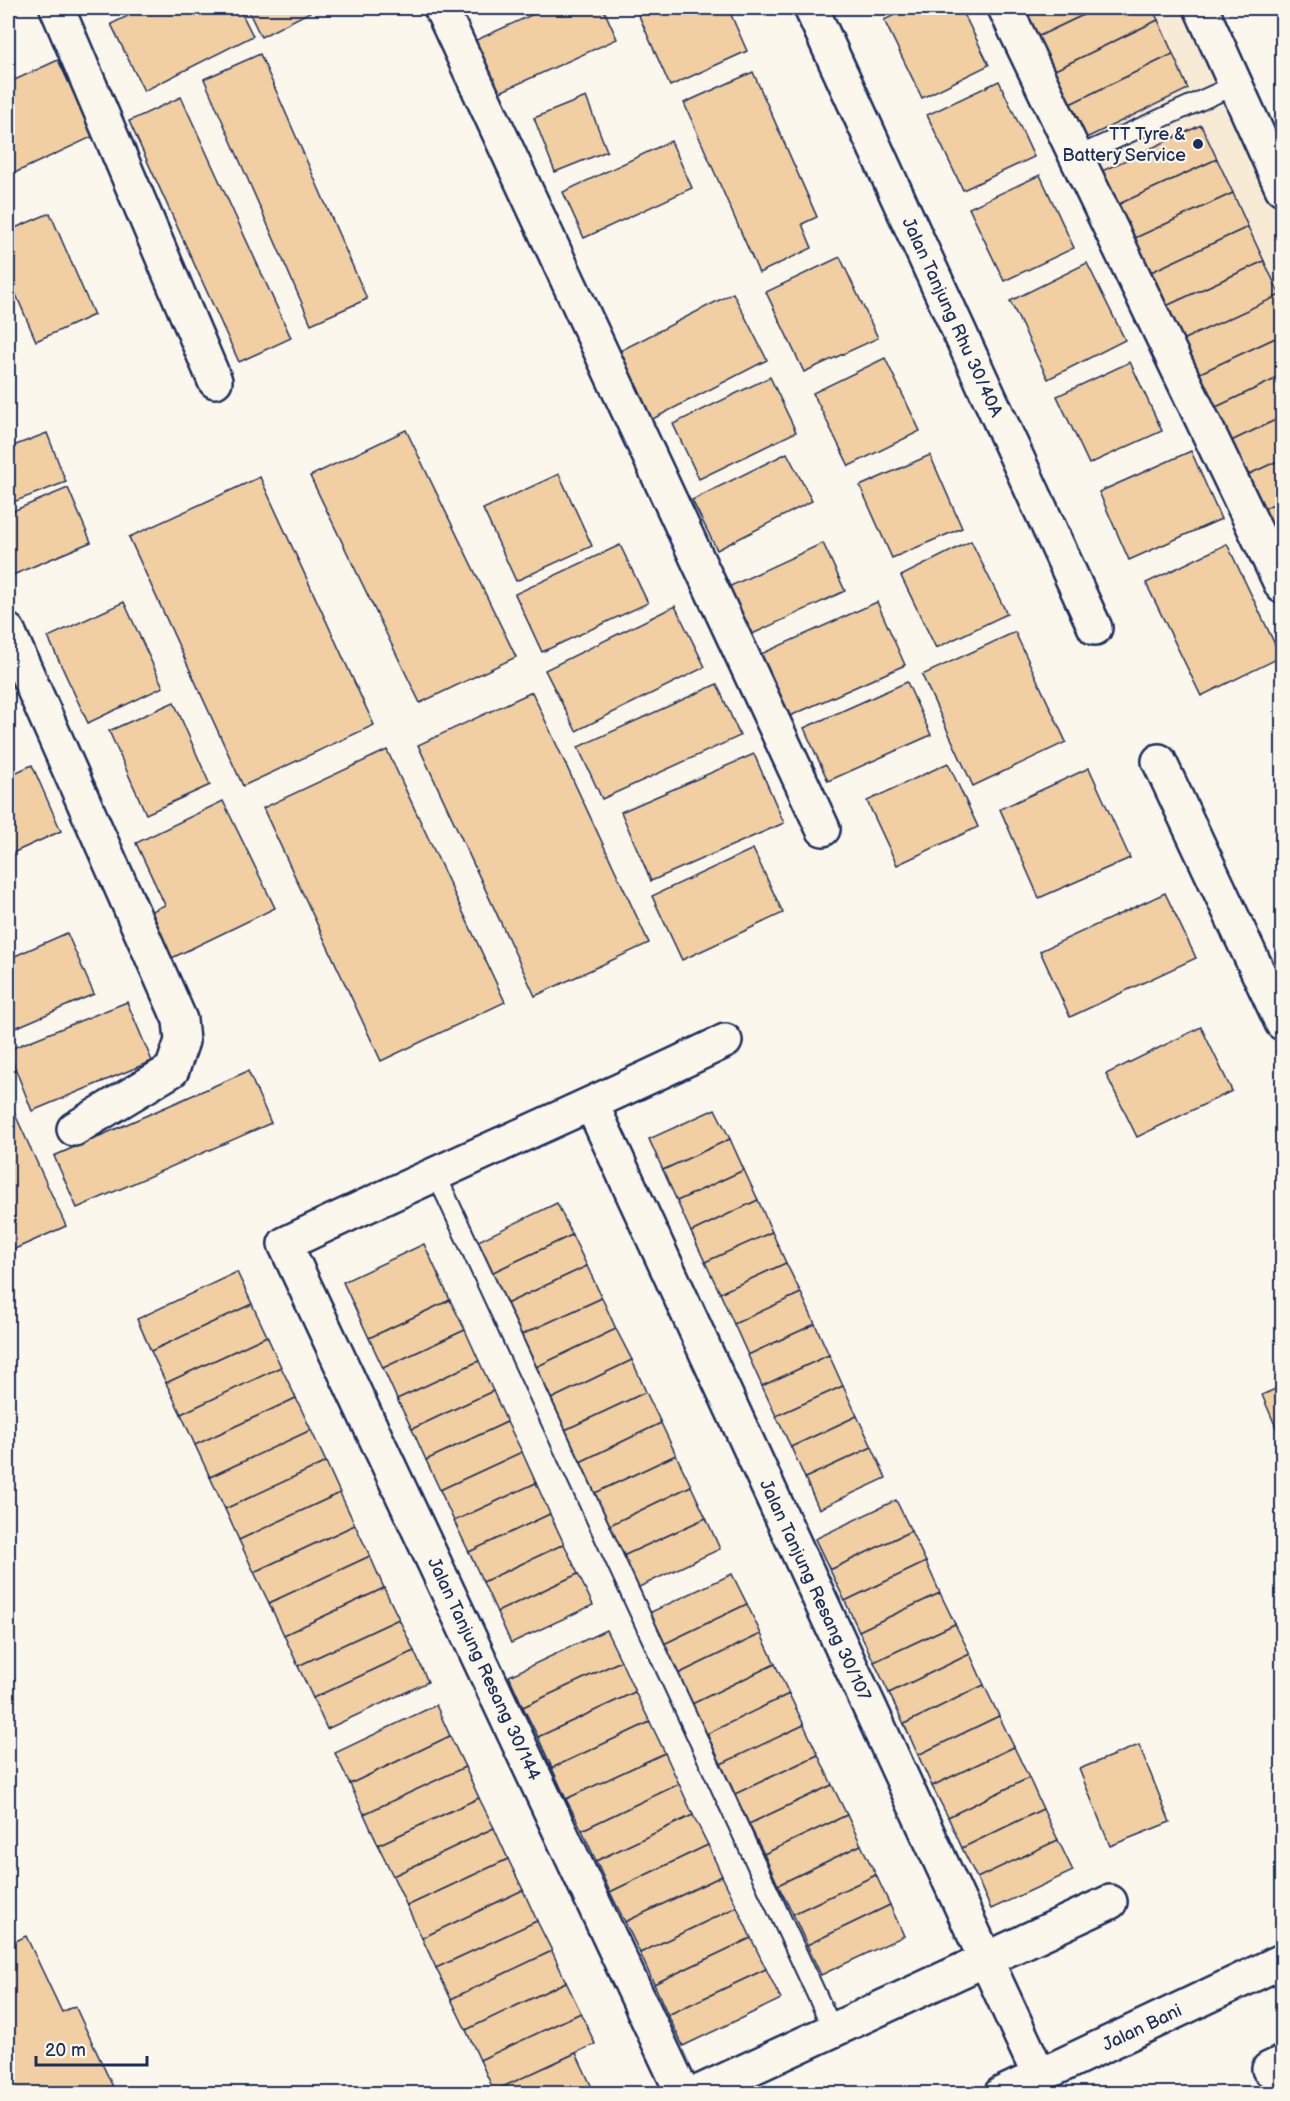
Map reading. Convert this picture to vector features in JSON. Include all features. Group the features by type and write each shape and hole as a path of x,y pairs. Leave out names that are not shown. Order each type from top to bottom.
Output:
{"street":[{"path":"57,8 215,381"},
{"path":"441,8 823,829"},
{"name":"Jalan Tanjung Rhu 30/40A","path":"811,8 1095,628"},
{"path":"1005,8 1078,156 1282,586"},
{"path":"1201,8 1282,188"},
{"path":"8,631 180,1020 182,1041 172,1070 74,1130"},
{"path":"1159,761 1282,1023"},
{"path":"435,1172 592,1105 725,1041"},
{"name":"Jalan Tanjung Resang 30/107","path":"592,1105 1039,2075"},
{"name":"Jalan Tanjung Resang 30/144","path":"435,1172 285,1244 683,2094"},
{"path":"695,2094 1110,1902"},
{"name":"Jalan Bani","path":"1001,2094 1282,1961"}],"lane":[{"path":"1078,156 1235,85"},
{"path":"435,1172 833,2030"}],"shaded area":[{"path":"1019,8 1185,8 1282,223 1282,558"}],"building":[{"path":"144,8 239,8 253,36 144,91 111,24"},
{"path":"247,8 308,8 310,12 261,37"},
{"path":"547,8 603,8 617,39 498,93 474,41"},
{"path":"728,8 747,51 670,86 636,9"},
{"path":"909,8 961,8 989,65 922,98 884,20"},
{"path":"1021,8 1098,8 1035,38"},
{"path":"1098,8 1152,8 1158,20 1051,72 1035,38"},
{"path":"1158,20 1173,54 1066,106 1051,72"},
{"path":"260,54 367,299 311,324 204,79"},
{"path":"1173,54 1188,89 1082,140 1066,106"},
{"path":"58,60 94,136 8,176 8,83"},
{"path":"753,72 817,217 802,224 812,248 759,273 684,103"},
{"path":"999,81 1034,157 963,190 927,115"},
{"path":"181,97 291,338 239,362 129,121"},
{"path":"586,97 607,151 555,172 534,118"},
{"path":"1201,125 1217,159 1117,205 1102,171"},
{"path":"671,141 692,188 584,238 563,192"},
{"path":"1217,159 1233,193 1133,239 1117,205"},
{"path":"1040,175 1074,248 1004,281 969,208"},
{"path":"1233,193 1248,227 1149,273 1133,239"},
{"path":"50,213 94,315 36,341 8,276 8,231"},
{"path":"1248,227 1264,261 1164,307 1149,273"},
{"path":"840,257 878,338 804,372 766,292"},
{"path":"1264,261 1280,295 1180,341 1164,307"},
{"path":"1087,263 1125,340 1048,379 1010,301"},
{"path":"733,293 767,360 647,422 612,355"},
{"path":"1280,295 1282,335 1196,375 1180,341"},
{"path":"1282,335 1282,376 1212,409 1196,375"},
{"path":"885,358 920,431 849,466 813,393"},
{"path":"1130,362 1162,431 1089,464 1057,396"},
{"path":"1282,376 1282,417 1227,443 1212,409"},
{"path":"770,377 796,432 699,479 673,424"},
{"path":"1282,417 1282,459 1243,477 1227,443"},
{"path":"406,430 516,657 420,703 310,476"},
{"path":"47,433 66,482 8,504 8,448"},
{"path":"1191,451 1221,519 1129,560 1099,492"},
{"path":"787,453 812,501 717,550 692,500"},
{"path":"930,455 962,528 892,558 860,486"},
{"path":"1282,459 1282,500 1259,511 1243,477"},
{"path":"559,474 592,546 516,581 483,509"},
{"path":"260,477 374,725 243,786 129,537"},
{"path":"68,488 91,542 8,577 8,513"},
{"path":"1282,500 1282,541 1274,545 1259,511"},
{"path":"971,541 1007,614 936,648 901,576"},
{"path":"823,543 845,591 748,636 726,588"},
{"path":"1227,544 1281,657 1201,696 1146,583"},
{"path":"620,545 648,603 542,652 515,594"},
{"path":"124,602 163,687 88,723 48,637"},
{"path":"877,602 905,665 790,716 761,654"},
{"path":"675,606 705,667 576,731 545,670"},
{"path":"1015,632 1066,742 973,786 922,675"},
{"path":"907,682 931,735 828,781 804,728"},
{"path":"717,684 740,736 602,799 578,747"},
{"path":"532,692 649,943 535,996 418,745"},
{"path":"174,702 210,785 146,814 109,731"},
{"path":"387,750 505,1002 381,1061 263,808"},
{"path":"754,754 784,823 651,881 621,812"},
{"path":"948,763 978,827 897,865 867,801"},
{"path":"32,765 61,831 8,855 8,776"},
{"path":"1089,768 1130,858 1039,898 1000,809"},
{"path":"223,801 275,908 172,958 150,912 165,905 136,843"},
{"path":"753,849 783,913 682,960 652,896"},
{"path":"1165,893 1196,958 1070,1017 1040,951"},
{"path":"67,933 94,994 8,1031 8,959"},
{"path":"127,1002 152,1061 32,1111 8,1050"},
{"path":"1201,1027 1232,1091 1137,1137 1106,1074"},
{"path":"248,1071 271,1123 77,1208 54,1156"},
{"path":"8,1099 66,1226 8,1252"},
{"path":"715,1109 730,1139 663,1170 649,1139"},
{"path":"730,1139 744,1170 677,1201 663,1170"},
{"path":"744,1170 758,1200 691,1232 677,1201"},
{"path":"758,1200 772,1232 705,1262 691,1232"},
{"path":"557,1203 572,1235 489,1274 474,1243"},
{"path":"772,1232 786,1263 720,1293 705,1262"},
{"path":"572,1235 587,1266 504,1305 489,1274"},
{"path":"424,1244 450,1300 369,1338 343,1282"},
{"path":"786,1263 801,1293 734,1324 720,1293"},
{"path":"587,1266 602,1298 519,1336 504,1305"},
{"path":"237,1272 252,1304 151,1351 137,1319"},
{"path":"801,1293 815,1324 748,1355 734,1324"},
{"path":"602,1298 616,1329 534,1368 519,1336"},
{"path":"450,1300 465,1330 383,1368 369,1338"},
{"path":"252,1304 267,1336 166,1383 151,1351"},
{"path":"815,1324 829,1355 762,1386 748,1355"},
{"path":"616,1329 632,1360 549,1400 534,1368"},
{"path":"465,1330 479,1361 397,1399 383,1368"},
{"path":"267,1336 281,1367 181,1414 166,1383"},
{"path":"829,1355 843,1386 776,1416 762,1386"},
{"path":"632,1360 646,1392 563,1431 549,1400"},
{"path":"479,1361 493,1391 412,1429 397,1399"},
{"path":"281,1367 296,1398 195,1445 181,1414"},
{"path":"843,1386 857,1416 791,1447 776,1416"},
{"path":"1282,1386 1282,1441 1262,1395"},
{"path":"493,1391 507,1422 426,1460 412,1429"},
{"path":"646,1392 661,1423 578,1463 563,1431"},
{"path":"296,1398 311,1430 210,1477 195,1445"},
{"path":"857,1416 872,1447 805,1478 791,1447"},
{"path":"507,1422 522,1452 440,1490 426,1460"},
{"path":"661,1423 676,1455 593,1494 578,1463"},
{"path":"311,1430 326,1462 225,1509 210,1477"},
{"path":"872,1447 886,1478 819,1509 805,1478"},
{"path":"522,1452 536,1483 454,1521 440,1490"},
{"path":"676,1455 691,1486 608,1526 593,1494"},
{"path":"326,1462 340,1493 239,1540 225,1509"},
{"path":"536,1483 550,1514 469,1552 454,1521"},
{"path":"691,1486 706,1518 623,1556 608,1526"},
{"path":"340,1493 355,1525 254,1572 239,1540"},
{"path":"896,1500 911,1531 830,1570 815,1539"},
{"path":"550,1514 564,1544 483,1582 469,1552"},
{"path":"706,1518 720,1549 637,1588 623,1556"},
{"path":"355,1525 370,1556 269,1603 254,1572"},
{"path":"911,1531 926,1562 845,1601 830,1570"},
{"path":"564,1544 578,1574 497,1612 483,1582"},
{"path":"370,1556 384,1588 284,1635 269,1603"},
{"path":"926,1562 940,1593 859,1631 845,1601"},
{"path":"578,1574 593,1605 511,1643 497,1612"},
{"path":"732,1574 747,1604 664,1644 649,1613"},
{"path":"384,1588 399,1619 298,1666 284,1635"},
{"path":"940,1593 955,1624 874,1662 859,1631"},
{"path":"747,1604 761,1634 678,1674 664,1644"},
{"path":"399,1619 414,1651 313,1698 298,1666"},
{"path":"955,1624 970,1654 889,1693 874,1662"},
{"path":"606,1630 621,1661 523,1707 509,1676"},
{"path":"761,1634 775,1664 692,1704 678,1674"},
{"path":"414,1651 428,1682 327,1729 313,1698"},
{"path":"970,1654 984,1685 904,1724 889,1693"},
{"path":"621,1661 635,1692 538,1737 523,1707"},
{"path":"775,1664 789,1694 707,1734 692,1704"},
{"path":"984,1685 999,1716 918,1755 904,1724"},
{"path":"635,1692 650,1722 552,1768 538,1737"},
{"path":"789,1694 804,1725 721,1764 707,1734"},
{"path":"436,1705 450,1736 350,1784 335,1753"},
{"path":"999,1716 1014,1747 932,1786 918,1755"},
{"path":"650,1722 665,1753 566,1799 552,1768"},
{"path":"804,1725 818,1755 735,1794 721,1764"},
{"path":"450,1736 465,1767 364,1814 350,1784"},
{"path":"1139,1745 1170,1822 1110,1846 1079,1769"},
{"path":"1014,1747 1029,1778 948,1817 932,1786"},
{"path":"665,1753 679,1784 582,1830 566,1799"},
{"path":"818,1755 832,1785 749,1824 735,1794"},
{"path":"465,1767 479,1798 378,1845 364,1814"},
{"path":"1029,1778 1043,1809 962,1848 948,1817"},
{"path":"679,1784 693,1815 596,1861 582,1830"},
{"path":"832,1785 847,1815 764,1854 749,1824"},
{"path":"479,1798 494,1828 393,1876 378,1845"},
{"path":"1043,1809 1058,1840 977,1878 962,1848"},
{"path":"693,1815 708,1845 610,1892 596,1861"},
{"path":"847,1815 861,1845 778,1885 764,1854"},
{"path":"494,1828 508,1859 407,1906 393,1876"},
{"path":"1058,1840 1073,1871 991,1909 977,1878"},
{"path":"708,1845 722,1876 625,1922 610,1892"},
{"path":"861,1845 876,1875 793,1914 778,1885"},
{"path":"508,1859 523,1890 422,1938 407,1906"},
{"path":"876,1875 890,1905 807,1945 793,1914"},
{"path":"722,1876 737,1907 640,1953 625,1922"},
{"path":"523,1890 537,1921 436,1968 422,1938"},
{"path":"890,1905 904,1936 821,1975 807,1945"},
{"path":"737,1907 751,1938 654,1984 640,1953"},
{"path":"537,1921 552,1951 451,1999 436,1968"},
{"path":"26,1936 62,2012 75,2006 113,2087 99,2094 8,2094 8,1945"},
{"path":"751,1938 766,1969 668,2015 654,1984"},
{"path":"552,1951 566,1982 466,2030 451,1999"},
{"path":"766,1969 781,1999 683,2046 668,2015"},
{"path":"566,1982 581,2013 480,2060 466,2030"},
{"path":"581,2013 595,2044 494,2091 480,2060"},
{"path":"576,2053 595,2094 495,2094 494,2091"}],"place":[{"name":"TT Tyre & Battery Service","path":"1198,144"}]}
